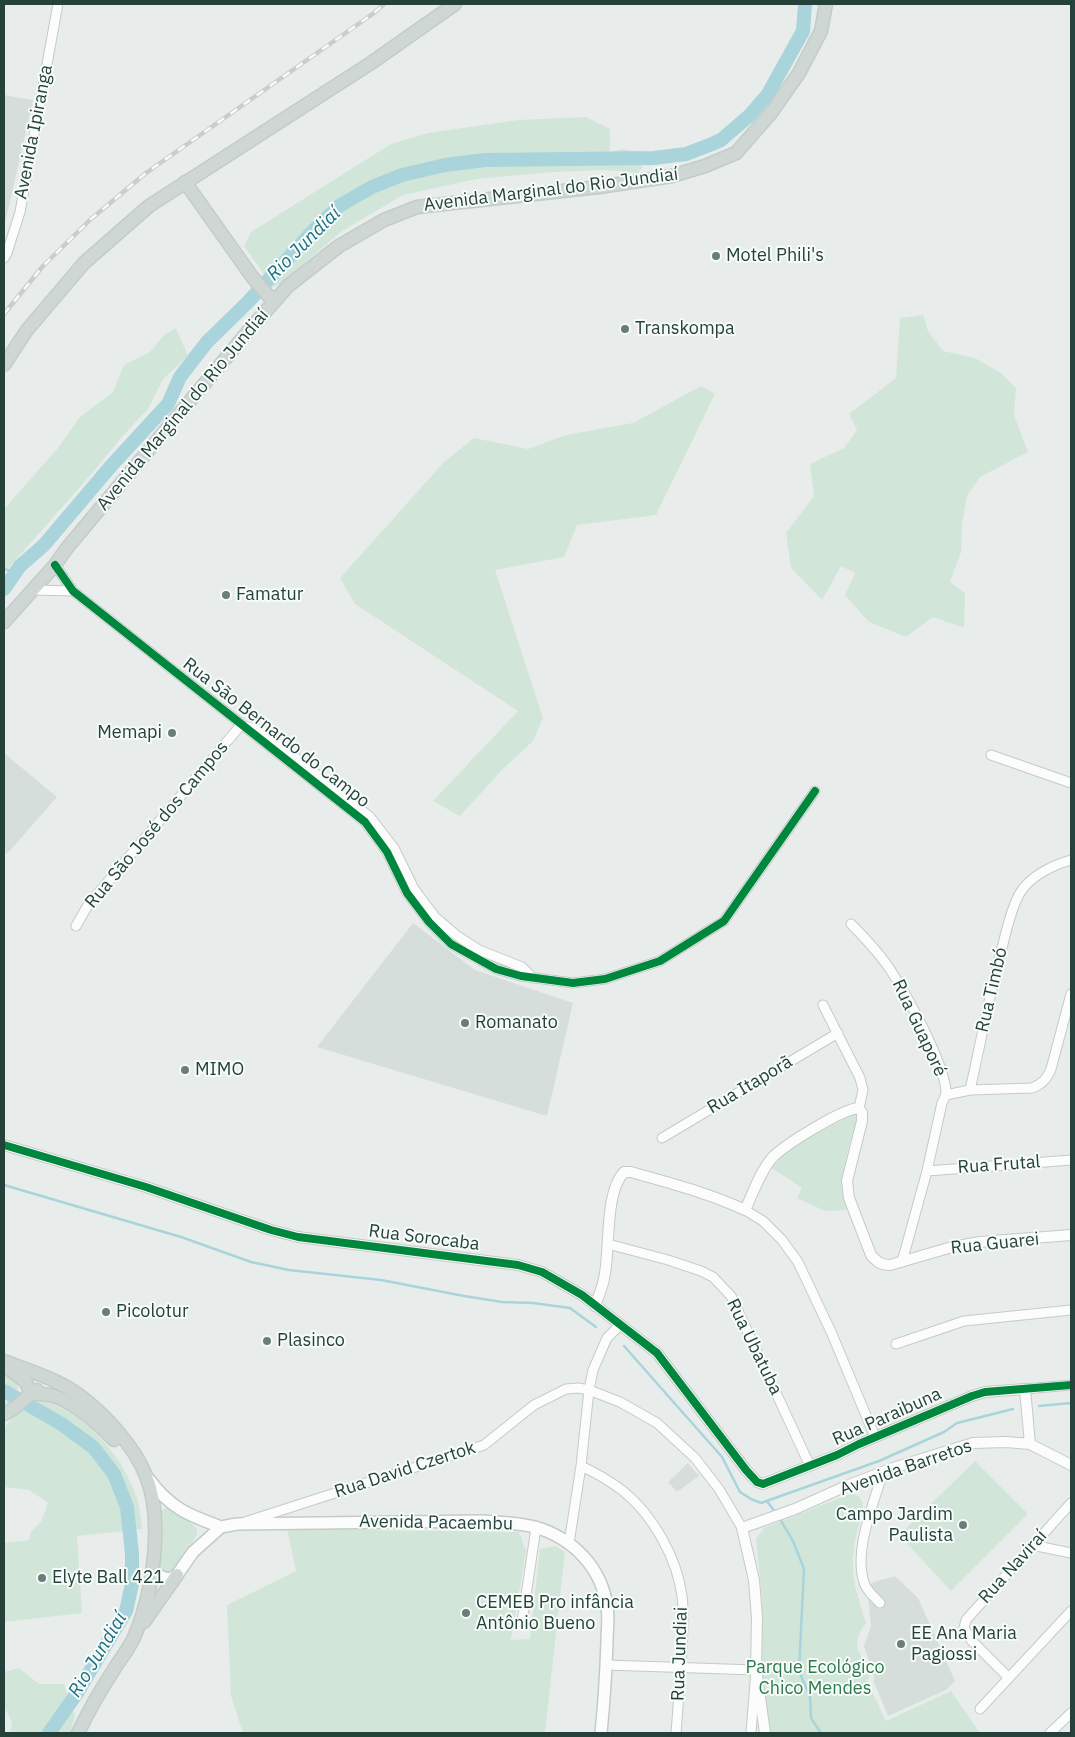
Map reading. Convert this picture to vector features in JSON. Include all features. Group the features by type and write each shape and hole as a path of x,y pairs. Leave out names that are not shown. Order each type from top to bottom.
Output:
{"main road":[{"path":"4,365 27,330 84,263 149,206 371,63 455,4"},
{"name":"Avenida Marginal do Rio Jundiaí","path":"4,622 55,565 73,540 271,299 339,246 384,220 417,207 599,187 672,176 705,166 736,152 771,113 799,73 821,30 826,4"},
{"path":"185,182 253,278 271,299"},
{"path":"4,1361 51,1378 79,1395 106,1418 136,1456 146,1476 152,1495 154,1513 152,1572 149,1596 134,1637"},
{"path":"4,1365 26,1382 25,1399"},
{"path":"4,1414 40,1388 48,1387 79,1395"},
{"path":"25,1399 51,1395 74,1406 105,1430 119,1445 139,1478 144,1496 148,1566 152,1572 164,1578 170,1579 176,1575"},
{"path":"146,1476 168,1502 190,1516 222,1528"},
{"name":"Avenida Pacaembu","path":"176,1575 194,1552 222,1528 237,1524 482,1521 511,1523 536,1528 569,1543 588,1560 598,1576 605,1593 608,1609 602,1733"},
{"path":"78,1733 91,1706 176,1575"}],"street":[{"name":"Avenida Ipiranga","path":"4,258 20,212 58,4"},
{"name":"Rua São Bernardo do Campo","path":"55,565 73,591 365,822 387,852 407,893 429,922 451,944 496,969 521,976 573,984 605,979 660,961 724,921 816,791"},
{"path":"32,590 73,591"},
{"name":"Rua São José dos Campos","path":"76,926 88,905 241,725"},
{"path":"991,755 1071,783"},
{"name":"Rua Timbó","path":"970,1090 997,964 1020,892 1047,869 1061,862 1071,860"},
{"name":"Rua Guaporé","path":"851,924 893,973 944,1075 946,1095 942,1102 927,1171 902,1262"},
{"path":"946,1095 970,1090 1032,1088 1040,1085 1051,1069 1071,994"},
{"path":"745,1210 771,1158 785,1147 841,1113 853,1108 859,1108 863,1090 860,1078 823,1005"},
{"name":"Rua Itaporã","path":"662,1138 838,1033"},
{"name":"Rua Guarei","path":"859,1108 862,1113 862,1121 847,1181 848,1198 871,1255 883,1265 890,1265 952,1247 980,1242 1071,1235"},
{"name":"Rua Sorocaba","path":"4,1145 146,1187 271,1230 298,1237 531,1268 561,1283 596,1306 656,1353 753,1479 764,1484"},
{"name":"Rua Frutal","path":"927,1171 1071,1160"},
{"path":"596,1306 605,1274 613,1194 617,1179 624,1172 631,1172 725,1201 745,1210 763,1221 782,1240 798,1262 832,1334 875,1437"},
{"name":"Rua Ubatuba","path":"608,1244 668,1260 700,1271 713,1277 731,1296 810,1466"},
{"path":"896,1344 964,1320 1071,1310"},
{"path":"569,1543 581,1466 589,1390 597,1358 607,1338 620,1325"},
{"path":"1030,1444 1024,1388 1071,1385"},
{"name":"Rua David Czertok","path":"237,1524 484,1445 534,1405 552,1394 566,1389 578,1388 589,1390"},
{"name":"Rua Paraibuna","path":"764,1484 972,1396 985,1392 1024,1388"},
{"path":"589,1390 638,1411 657,1423 674,1438 695,1458 719,1489 742,1528 754,1580 757,1618 756,1670 751,1733"},
{"name":"Avenida Barretos","path":"742,1528 795,1509 883,1472 973,1443 1006,1442 1030,1444 1071,1465"},
{"name":"Rua Jundiai","path":"581,1466 602,1476 625,1492 646,1514 676,1568 682,1596 683,1630 676,1733"},
{"path":"880,1603 865,1586 861,1562 866,1527 874,1495 883,1472"},
{"name":"Rua Naviraí","path":"1009,1678 971,1640 964,1628 966,1620 1071,1503"},
{"path":"522,1622 536,1528"},
{"path":"1032,1545 1071,1553"},
{"path":"980,1709 1071,1611"},
{"path":"606,1664 756,1670"},
{"path":"756,1670 761,1714 766,1733"},
{"path":"1050,1733 1071,1713"}],"shaded area":[{"path":"4,95 33,100 4,228"},
{"path":"4,753 57,797 7,854 4,851"},
{"name":"Romanato","path":"413,923 475,970 573,1003 547,1116 317,1047"},
{"path":"688,1463 699,1476 677,1492 668,1482"},
{"name":"EE Ana Maria Pagiossi","path":"895,1576 918,1598 955,1681 946,1690 888,1716 874,1682 874,1676 864,1646 871,1626 867,1587 874,1582"}],"green space":[{"path":"586,117 610,129 610,152 623,149 638,152 642,168 638,173 606,170 553,172 476,179 403,195 342,231 280,284 273,287 244,246 251,232 391,144 428,133 518,120"},
{"path":"923,315 928,331 943,351 975,358 1001,373 1016,388 1014,415 1028,452 980,477 967,496 962,524 961,552 950,582 965,593 964,628 933,617 906,637 869,622 845,595 855,573 841,566 822,600 791,568 786,533 814,496 810,464 844,448 857,430 849,414 896,378 900,318"},
{"path":"176,328 188,356 163,379 148,409 4,573 4,509 57,449 80,417 113,392 124,365 150,352 164,335"},
{"path":"701,386 715,394 656,515 577,525 564,557 495,570 543,718 533,741 502,770 460,816 433,801 518,711 355,604 340,578 444,462 474,438 528,449 566,435 633,423"},
{"path":"855,1113 858,1118 848,1149 842,1180 847,1210 825,1211 797,1198 802,1188 772,1168 785,1153"},
{"path":"4,1373 19,1383 14,1405 4,1408"},
{"path":"38,1400 55,1405 71,1413 99,1436 111,1450 122,1466 137,1498 142,1529 77,1536 82,1613 4,1622 4,1543 29,1540 31,1532 41,1522 48,1503 29,1490 4,1487 4,1428 12,1418"},
{"name":"Campo Jardim Paulista","path":"975,1461 1028,1514 951,1591 899,1535"},
{"name":"Parque Ecológico Chico Mendes","path":"850,1494 859,1497 863,1505 854,1546 853,1570 855,1585 866,1623 858,1637 857,1643 860,1654 871,1674 867,1681 886,1721 951,1691 980,1733 771,1733 764,1705 762,1598 756,1539 764,1528"},
{"path":"166,1508 191,1523 197,1529 197,1535 170,1574 157,1571 159,1512"},
{"path":"287,1529 519,1532 526,1551 511,1640 530,1639 540,1549 556,1546 565,1552 545,1733 243,1733 231,1696 227,1605 296,1571"},
{"path":"19,1668 39,1684 64,1684 75,1716 70,1733 10,1733 12,1722 4,1707 4,1672"}],"waterway":[{"name":"Rio Jundiaí","path":"4,589 20,566 44,545 111,466 168,404 180,377 207,342 248,302 313,231 339,206 372,187 402,175 445,165 485,160 654,158 686,154 712,144 721,140 750,115 768,94 803,31 805,4"},
{"path":"4,569 16,572"},
{"path":"4,1185 181,1237 251,1262 289,1270 381,1280 502,1302 533,1303 570,1308 596,1327"},
{"path":"624,1346 722,1457 740,1492 761,1503 879,1461 944,1432 957,1423 1013,1409"},
{"name":"Rio Jundiaí","path":"4,1391 60,1423 93,1447 114,1474 127,1507 132,1554 132,1584 126,1611 77,1693 49,1733"},
{"path":"1039,1406 1071,1403"},
{"path":"767,1501 775,1512"},
{"path":"780,1519 793,1541 804,1569 799,1671 810,1697 811,1718 821,1733"}],"railway":[{"path":"4,314 43,266 91,219 146,173 374,13 384,4"}],"cycle path":[{"path":"55,565 73,591 365,822 387,852 407,893 429,922 451,944 496,969 521,976 573,983 605,979 660,961 724,921 815,791"},
{"path":"4,1145 146,1187 271,1230 298,1237 518,1265 542,1272 582,1295 657,1353 746,1470 757,1482 763,1484 837,1455 972,1396 985,1392 1071,1385"}],"place":[{"name":"Motel Phili's","path":"716,256"},
{"name":"Transkompa","path":"625,329"},
{"name":"Famatur","path":"226,595"},
{"name":"Memapi","path":"172,733"},
{"name":"Romanato","path":"465,1023"},
{"name":"MIMO","path":"185,1070"},
{"name":"Picolotur","path":"106,1312"},
{"name":"Plasinco","path":"267,1341"},
{"name":"Campo Jardim Paulista","path":"963,1525"},
{"name":"Elyte Ball 421","path":"42,1578"},
{"name":"CEMEB Pro infância Antônio Bueno","path":"466,1613"},
{"name":"EE Ana Maria Pagiossi","path":"901,1644"}]}
